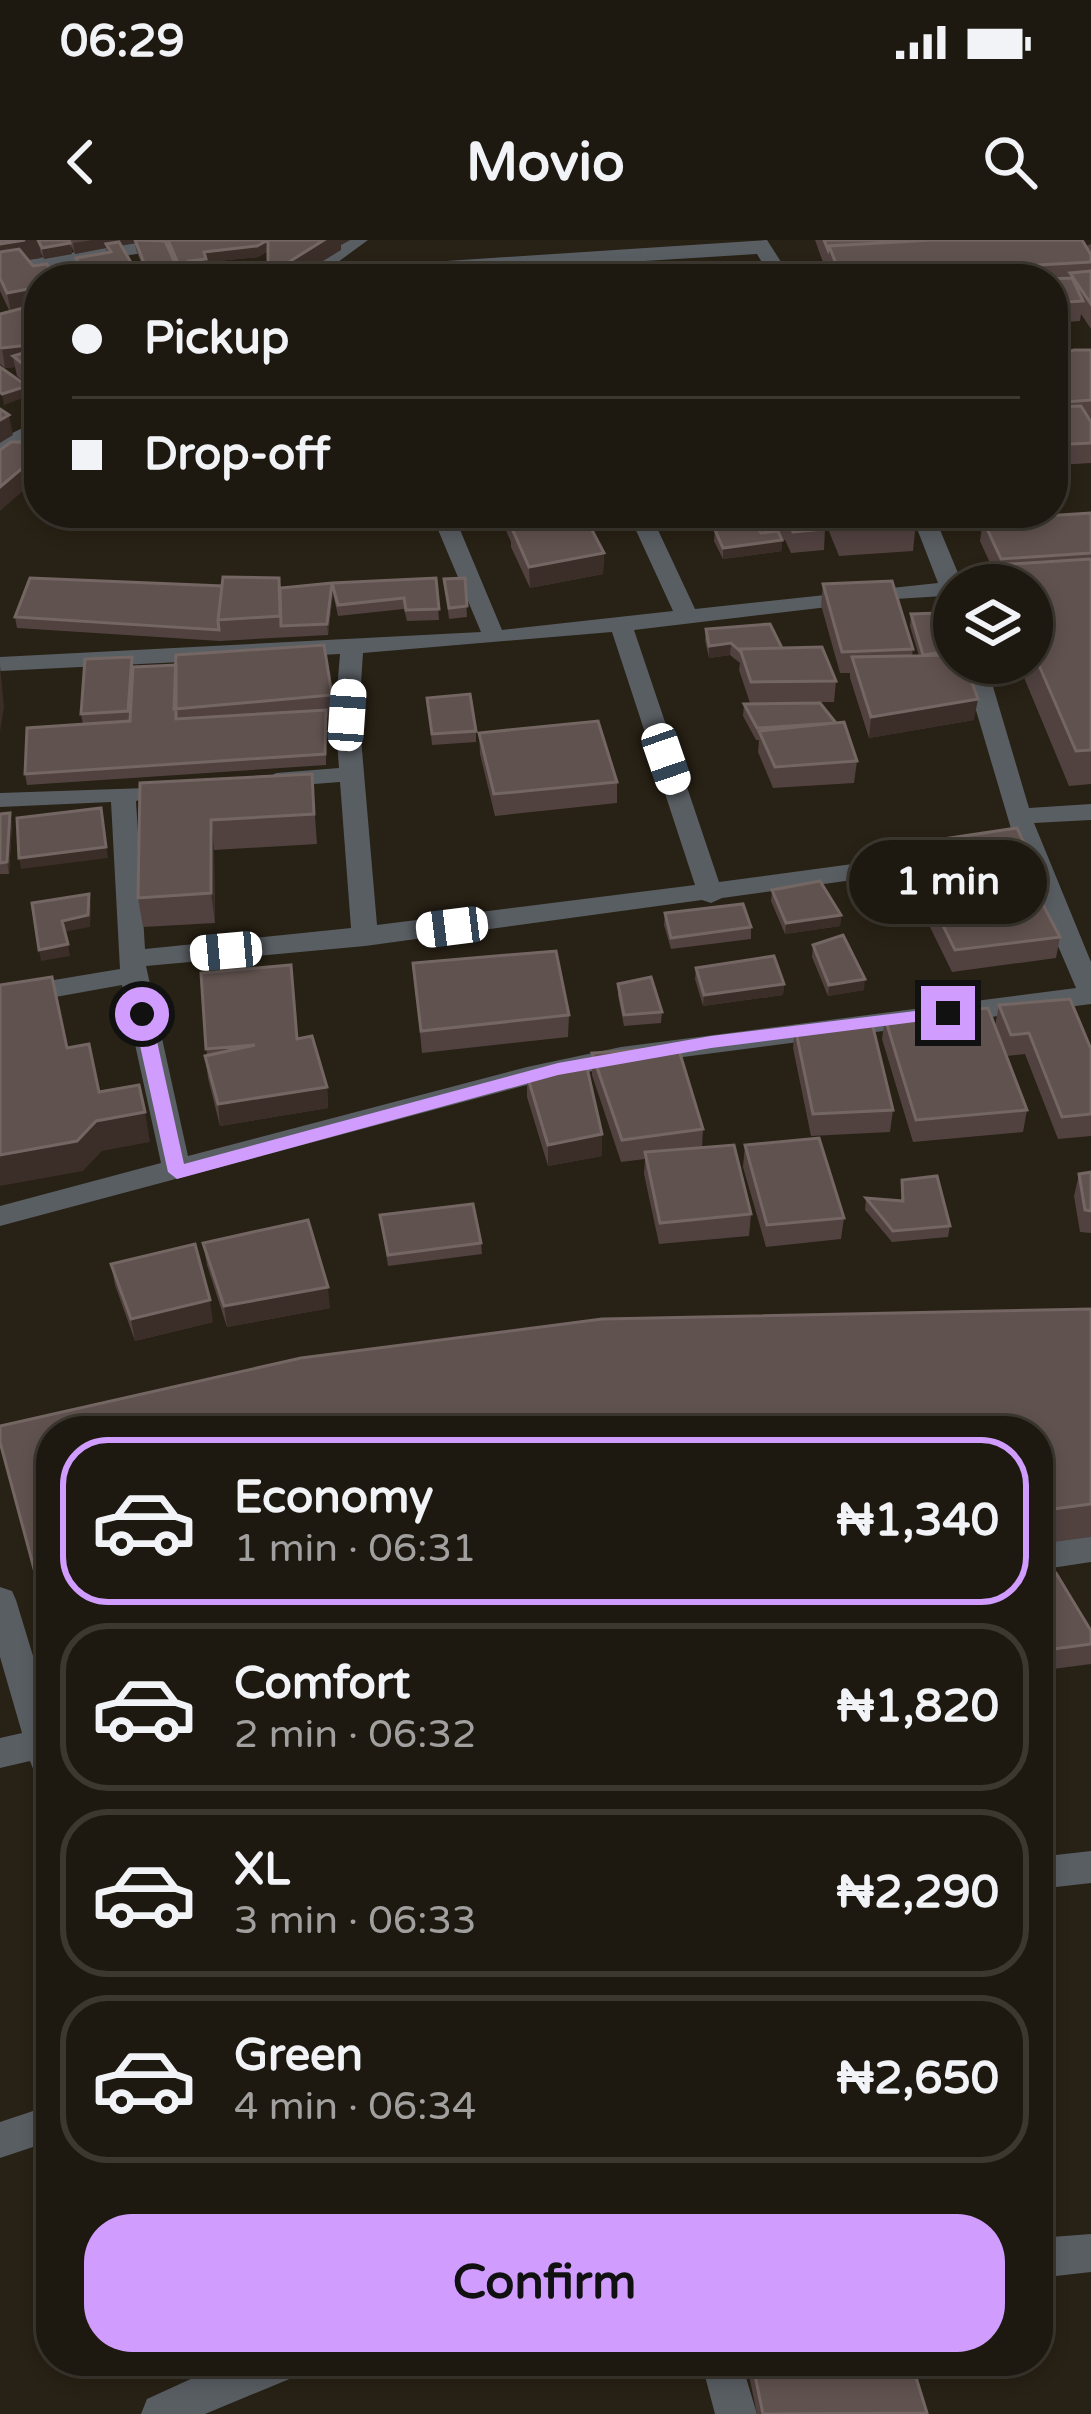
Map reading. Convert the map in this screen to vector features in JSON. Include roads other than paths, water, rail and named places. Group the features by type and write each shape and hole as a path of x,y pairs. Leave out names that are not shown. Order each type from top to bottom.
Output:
{"street":[{"path":"37,264 186,240"},
{"path":"323,264 359,240"},
{"path":"484,264 760,244"},
{"path":"0,421 19,436"},
{"path":"448,528 494,638"},
{"path":"645,528 686,614"},
{"path":"928,528 943,564"},
{"path":"0,664 494,638 686,614 933,592"},
{"path":"620,622 711,895"},
{"path":"352,646 347,715 365,938"},
{"path":"0,1216 527,1076 621,1056 1091,994 1017,816 980,684"},
{"path":"259,781 353,774"},
{"path":"0,800 164,788"},
{"path":"123,794 133,967 177,1172"},
{"path":"1017,816 1091,812"},
{"path":"0,998 133,967 711,895 1029,848"},
{"path":"1053,1555 1091,1549"},
{"path":"0,1600 36,1714"},
{"path":"0,1753 36,1752"},
{"path":"1053,1871 1091,1867"},
{"path":"0,2140 36,2128"},
{"path":"1053,2257 1091,2253"},
{"path":"163,2414 208,2376"},
{"path":"725,2376 736,2414"}]}
